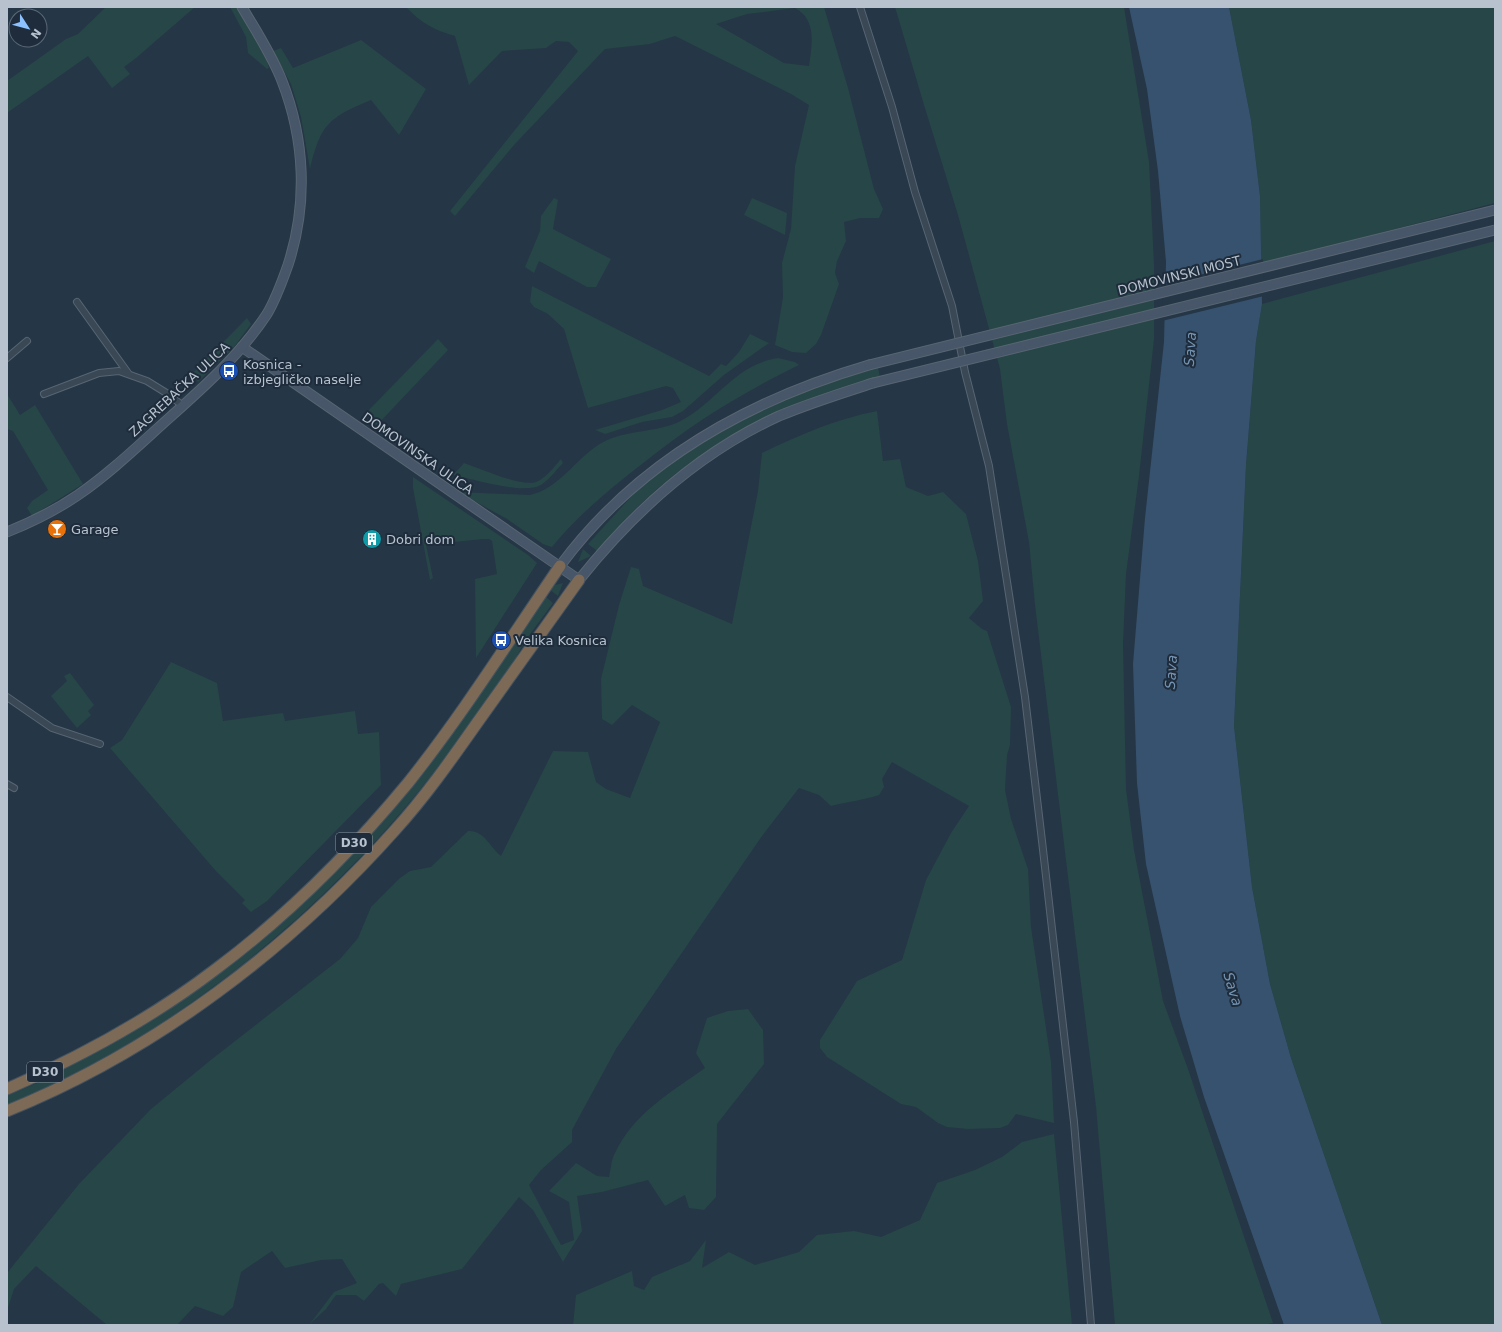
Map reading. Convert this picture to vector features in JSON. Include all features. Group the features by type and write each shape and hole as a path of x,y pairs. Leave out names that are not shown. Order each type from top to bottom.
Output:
{"highway":[{"name":"D30","path":"7,1090 83,1053 170,1000 215,970 265,930 314,884 408,783 451,724 560,566"},
{"name":"D30","path":"7,1111 76,1080 176,1022 282,942 334,894 395,830 436,780 579,580"}],"main road":[{"name":"ZAGREBAČKA ULICA","path":"7,532 47,514 79,495 100,478 183,406 242,347 268,313 285,275 298,225 302,175 294,117 288,97 269,54 242,7"},
{"name":"DOMOVINSKI MOST","path":"560,566 582,536 604,513 635,485 675,455 721,426 771,400 810,384 869,365 1495,210"},
{"path":"579,580 610,541 635,515 665,488 703,460 738,438 778,417 834,395 873,383 1495,230"},
{"name":"DOMOVINSKA ULICA","path":"242,347 579,580"}],"street":[{"path":"860,7 892,107 915,192 952,306 965,372 989,466 1025,697 1042,840 1073,1108 1091,1325"},
{"path":"77,302 128,373"},
{"path":"7,358 27,341"},
{"path":"44,394 99,373 114,371 128,373 159,388 183,406"},
{"path":"7,696 52,728 100,744"},
{"path":"7,784 14,788"}],"green space":[{"path":"106,7 195,7 124,67 130,74 112,88 88,56 7,113 7,81 66,39 78,34"},
{"path":"230,7 237,7 266,57 269,68 267,69 248,53 246,37"},
{"path":"406,7 824,7 848,88 874,189 883,209 879,218 860,218 844,222 846,241 837,261 835,273 839,284 821,335 816,344 806,353 792,352 775,345 783,297 782,263 791,229 795,166 809,105 791,94 675,36 650,44 605,49 514,145 455,216 450,211 578,51 569,42 556,41 546,48 502,51 469,85 455,36 428,25","holes":["795,8 807,19 811,33 812,41 809,66 784,63 716,24 747,14"]},
{"path":"895,7 1124,7 1149,162 1154,264 1154,339 1139,476 1126,574 1123,644 1126,789 1134,850 1163,1001 1187,1066 1273,1323 1262,1325 1115,1325 1096,1107 1035,605 1029,542 1007,424 1000,369 958,215"},
{"path":"1229,7 1495,7 1495,203 1261,264 1260,196 1251,120"},
{"path":"361,40 426,89 399,135 371,100 356,106 336,118 328,124 323,132 318,142 310,169 301,117 291,84 273,51 281,48 293,68"},
{"path":"554,198 558,200 553,229 611,259 596,287 587,287 539,261 534,273 525,267 540,231 541,216"},
{"path":"752,198 787,213 785,235 744,215"},
{"path":"1495,241 1495,1325 1382,1325 1291,1058 1270,984 1252,887 1234,726 1246,465 1256,341 1262,304"},
{"path":"532,286 709,376 721,364 726,366 739,352 750,334 769,343 724,375 683,411 672,417 642,422 605,434 595,430 662,410 681,402 673,388 666,386 588,408 564,329 548,314 534,307 530,302"},
{"path":"247,318 251,324 234,347 198,382 192,374"},
{"path":"438,339 448,350 377,425 366,413"},
{"path":"778,358 795,362 799,365 737,398 699,422 661,449 606,493 562,535 552,547 543,544 507,519 458,492 530,495 540,492 558,480 598,445 607,440 626,434 674,424 701,408 735,377 762,362"},
{"path":"878,367 880,378 822,396 794,407 766,419 713,448 687,465 663,484 629,516 597,551 588,544 640,487 663,468 693,447 760,408 846,376"},
{"path":"7,394 20,415 35,405 83,484 32,516 27,508 32,501 48,490 13,431 7,429"},
{"path":"877,411 883,461 900,459 906,487 928,496 943,492 966,514 978,561 983,601 969,618 982,629 987,631 1011,707 1010,745 1007,755 1005,790 1011,819 1028,869 1031,927 1051,1062 1054,1123 1016,1114 1008,1125 1000,1128 968,1129 947,1127 938,1123 916,1107 901,1104 827,1057 820,1048 820,1040 857,981 902,960 926,880 951,833 969,806 892,762 882,779 884,787 879,795 873,797 831,806 819,795 799,788 762,836 616,1049 572,1130 572,1142 541,1170 529,1185 561,1245 574,1240 569,1202 549,1191 576,1163 597,1176 609,1177 614,1156 623,1139 642,1115 666,1095 705,1068 696,1053 707,1018 728,1011 748,1009 763,1030 764,1064 717,1124 716,1197 704,1210 689,1208 685,1195 665,1206 648,1180 602,1192 577,1196 582,1231 563,1262 533,1210 519,1197 462,1269 401,1284 396,1296 383,1283 379,1284 364,1301 356,1295 336,1295 326,1309 309,1325 334,1292 357,1283 342,1259 321,1260 285,1268 272,1251 241,1272 233,1307 223,1316 195,1306 177,1325 107,1325 36,1266 14,1289 7,1311 7,1273 79,1184 151,1109 212,1059 340,959 358,938 371,907 400,878 410,871 431,867 468,831 474,831 483,836 501,856 553,751 588,752 596,782 606,789 630,798 660,722 632,705 612,725 602,719 601,679 619,605 631,567 639,569 643,586 732,624 758,491 762,453 818,428 847,418"},
{"path":"561,459 563,463 550,477 541,485 533,488 511,487 485,483 453,475 464,463 511,480 529,483 536,482 553,469"},
{"path":"413,477 528,555 537,563 476,658 475,579 497,574 492,541 489,539 483,539 426,545 433,578 430,580 413,488"},
{"path":"583,549 591,556 578,562"},
{"path":"563,583 558,596 550,590 555,585"},
{"path":"545,596 553,603 527,638 497,688 453,748 378,839 332,886 232,973 178,1012 122,1048 65,1079 7,1106 7,1096 42,1081 129,1033 342,864"},
{"path":"171,662 217,683 223,721 283,713 285,721 355,711 358,734 379,732 381,785 267,901 251,912 242,903 245,900 215,870 110,748 122,740"},
{"path":"70,673 94,705 88,711 91,715 77,728 51,696 67,681 64,676"},
{"path":"1054,1134 1072,1325 573,1325 576,1295 632,1271 634,1286 644,1290 652,1277 690,1261 706,1240 702,1268 729,1252 755,1265 799,1252 817,1235 854,1231 881,1237 920,1220 937,1183 975,1170 1002,1157 1022,1142"}],"water":[{"name":"Sava","path":"1129,7 1229,7 1251,120 1260,196 1262,304 1256,341 1246,465 1234,726 1252,887 1270,984 1291,1058 1382,1325 1284,1325 1204,1097 1180,1016 1146,864 1137,783 1133,664 1145,518 1164,342 1166,262 1158,171 1147,89"}],"pier":[{"path":"1263,259 1264,296 1162,321 1163,284"}],"place":[{"name":"Kosnica - izbjegličko naselje","path":"229,371"},
{"name":"Garage","path":"57,529"},
{"name":"Dobri dom","path":"372,539"},
{"name":"Velika Kosnica","path":"501,640"}]}
